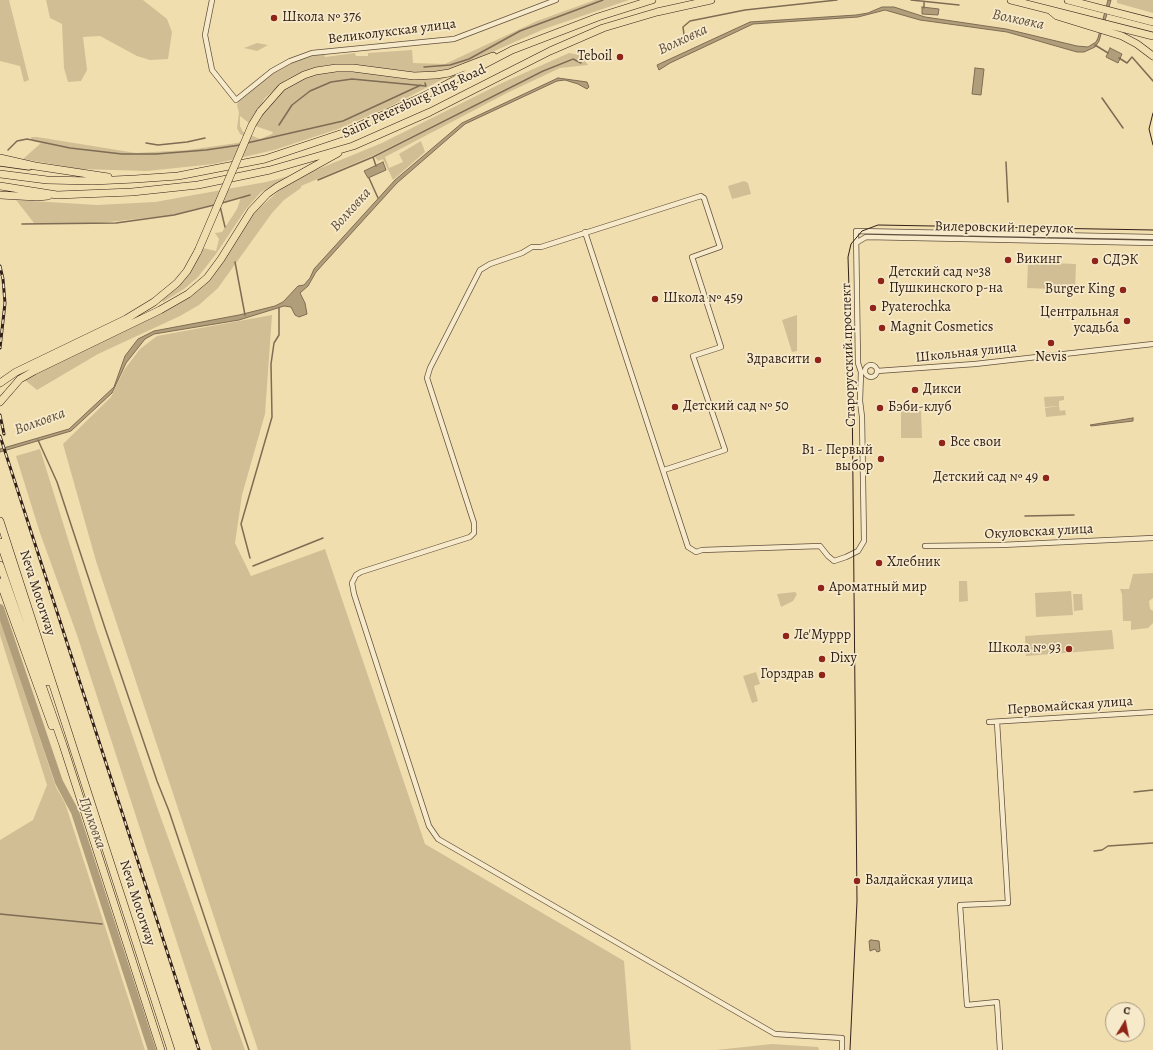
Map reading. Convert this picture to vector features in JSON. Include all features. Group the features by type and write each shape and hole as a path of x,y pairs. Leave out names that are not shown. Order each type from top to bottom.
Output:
{"highway":[{"name":"Saint Petersburg Ring Road","path":"0,174 20,177 93,181 135,179 202,172 265,160 353,129 420,98 512,50 598,17 652,0"},
{"name":"Saint Petersburg Ring Road","path":"11,192 37,197 153,191 198,186 270,170 342,150 430,112 550,51 604,28 657,12 711,0"},
{"path":"1011,0 1047,8 1057,16 1153,36"},
{"path":"1068,0 1151,21"},
{"path":"1110,28 1153,56"},
{"path":"0,383 16,372 126,320 154,302 177,283 187,271 198,251 252,125 260,112 282,87 304,75 316,71 336,68 353,68 414,76 436,75 449,72 512,50"},
{"path":"0,402 10,389 23,378 47,364 160,310 188,294 210,273 251,211 267,194 277,187 332,158 342,150"},
{"path":"0,158 22,165 135,179"},
{"path":"0,186 11,192"},
{"path":"0,194 11,192"},
{"name":"Neva Motorway","path":"0,521 171,1050"},
{"name":"Neva Motorway","path":"0,542 26,622 71,741"},
{"name":"Neva Motorway","path":"0,565 63,745 161,1050"},
{"name":"Neva Motorway","path":"0,582 73,786 87,820"}],"main road":[{"path":"0,163 22,165"}],"street":[{"name":"Великолукская улица","path":"212,0 205,35 212,70 236,100 239,100 272,71 290,61 312,53 454,39 556,0"},
{"path":"585,232 660,464 664,470 724,450 693,356 721,347 692,257 720,247 705,201 701,196 585,232 541,247 532,247 522,253 490,264 478,273 430,368 427,378 474,523 474,533 470,536 361,572 356,575 352,583 356,601 429,826 438,839 775,1034 842,1038 842,1050"},
{"name":"Вилеровский переулок","path":"856,231 1153,237"},
{"name":"Старорусский проспект","path":"664,470 687,544 694,552 702,550 820,546 831,560 836,560 858,551 864,541 864,503 863,371 858,363 856,231"},
{"name":"Вилеровский переулок","path":"856,243 866,237 1153,243"},
{"name":"Школьная улица","path":"877,370 877,374 872,377 867,376 863,371 872,365 877,370 967,365 1153,344"},
{"name":"Окуловская улица","path":"925,546 1001,545 1153,538"},
{"name":"Первомайская улица","path":"989,722 1153,712"},
{"path":"997,722 1008,903 960,905 967,1005 997,1002 1000,1050"}],"shaded area":[{"path":"0,0 9,0 29,80 24,82 20,66 0,61"},
{"path":"46,0 143,0 167,19 172,32 168,59 150,60 137,56 100,36 83,37 87,70 81,81 68,82 64,68 62,24 50,18"},
{"path":"595,0 629,0 544,29 456,68 436,72 415,73 344,64 326,65 300,73 286,80 265,98 249,123 240,116 240,126 243,132 260,139 272,134 273,132 255,126 262,112 283,90 305,77 336,70 447,77 389,107 338,129 274,150 214,164 147,171 80,169 23,159 41,143 32,141 31,137 136,153 188,150 237,143 249,139 240,134 237,128 239,113 237,105 239,101 272,73 298,60 324,53 325,57 355,53 356,56 368,56 368,53 412,50 413,63 445,64 537,21"},
{"path":"1108,0 1111,0 1099,41 1095,47 1084,52 1077,52 1007,32 920,20 885,10 858,17 753,24 670,63 659,70 657,65 750,22 856,15 868,13 882,7 894,7 925,17 1006,29 1077,46 1088,47 1096,42 1098,38"},
{"path":"1117,0 1153,0 1153,13 1117,3"},
{"path":"922,7 939,9 938,15 922,14"},
{"path":"257,43 268,45 257,51 244,48"},
{"path":"1110,48 1122,54 1118,63 1106,57"},
{"path":"569,53 580,55 588,65 560,68 507,93 385,157 389,168 403,162 399,154 421,141 425,152 393,180 383,159 378,161 375,157 544,71 567,61 573,60 582,63 572,58 543,70 374,155 301,186 301,188 284,200 272,213 218,288 199,305 180,316 98,354 37,390 26,381 25,379 201,287 253,214 283,187 299,177 382,143 502,83"},
{"path":"975,68 984,69 981,95 972,94"},
{"path":"558,78 587,82 589,87 587,89 578,84 565,80 557,81 465,124 397,183 316,272 308,286 300,293 305,303 307,314 299,317 295,315 291,307 284,306 239,320 154,334 145,339 126,363 112,393 71,431 0,452 0,449 69,429 114,387 125,356 138,339 154,331 239,315 275,306 283,302 298,286 304,285 310,278 314,269 395,180 462,123"},
{"path":"383,162 386,170 368,178 364,171"},
{"path":"289,176 261,192 246,209 216,254 198,277 184,289 163,302 162,300 179,285 203,248 216,251 219,239 215,233 222,232 237,209 241,197 174,215 100,223 34,223 16,200 97,205 155,202 266,182"},
{"path":"744,181 748,183 751,194 732,199 728,186"},
{"path":"1028,262 1076,264 1075,290 1027,288"},
{"path":"272,315 265,414 242,495 235,543 251,576 325,549 425,844 624,961 631,1050 258,1050 96,561 63,444 111,397 124,370 140,349 157,336"},
{"path":"797,315 797,351 792,352 782,320"},
{"path":"1064,396 1064,400 1059,401 1059,406 1045,407 1044,397"},
{"path":"1059,406 1060,411 1065,410 1066,415 1046,417 1045,408"},
{"path":"901,411 921,411 922,438 901,438"},
{"path":"1133,418 1133,421 1090,425"},
{"path":"40,449 96,629 157,807 245,1050 212,1050 77,635 40,533 16,456"},
{"path":"1153,573 1153,598 1149,601 1150,609 1153,611 1153,623 1148,628 1131,630 1131,621 1123,621 1122,594 1120,589 1129,589 1133,574"},
{"path":"959,581 967,581 968,601 959,602"},
{"path":"1071,591 1073,615 1036,617 1035,593"},
{"path":"795,592 797,594 793,601 781,607 777,594"},
{"path":"1073,594 1082,594 1083,610 1074,611"},
{"path":"0,619 56,787 65,803 145,1050 0,1050 0,840 33,820 47,785 0,635"},
{"path":"1112,630 1114,649 1026,656 1025,636"},
{"path":"756,672 760,684 754,686 758,701 752,703 743,676"},
{"path":"869,941 879,941 880,951 877,952 875,949 870,951"},
{"path":"772,1044 818,1047 819,1050 716,1050"}],"waterway":[{"path":"424,67 450,65 469,59 520,31 603,0"},
{"name":"Волковка","path":"671,47 685,42 683,27 690,21 745,10 837,0"},
{"path":"911,0 959,5"},
{"path":"924,2 924,8"},
{"path":"1095,45 1108,53"},
{"path":"1119,58 1127,63 1132,57 1153,81"},
{"path":"318,180 373,157 543,71 573,59 581,63"},
{"path":"279,125 292,105 310,91 331,82 352,79 426,86 425,83"},
{"path":"247,143 343,121 421,85"},
{"path":"1102,98 1123,128"},
{"path":"146,143 158,145 187,142 205,138"},
{"path":"8,150 17,141 27,139 70,148 122,154 156,154 206,150 240,145"},
{"path":"373,157 376,166"},
{"path":"1006,162 1008,202"},
{"name":"Волковка","path":"369,178 378,198"},
{"path":"222,203 250,195"},
{"path":"22,224 116,223 174,215 214,205"},
{"path":"220,206 225,227"},
{"path":"235,262 245,315"},
{"path":"250,558 241,524 272,417 271,364 274,343 279,335 279,308"},
{"path":"38,440 57,482 105,628 157,781 169,811 249,1050"},
{"path":"1025,516 1074,515"},
{"path":"253,566 323,538"},
{"name":"Пулковка","path":"0,608 59,782 75,812 152,1050"},
{"path":"1134,792 1153,790"},
{"path":"1094,851 1102,850 1108,846 1153,843"},
{"path":"0,914 102,924"}],"tram line":[{"path":"1153,113 1149,129 1153,145"},
{"path":"850,1050 857,901 852,383 848,257 851,244 862,231 878,225 1153,230"}],"railway":[{"path":"0,266 3,279 5,303 0,348"},
{"path":"0,415 4,434"},
{"path":"0,436 199,1050"}],"place":[{"name":"Школа № 376","path":"274,18"},
{"name":"Teboil","path":"620,57"},
{"name":"Викинг","path":"1008,260"},
{"name":"СДЭК","path":"1095,261"},
{"name":"Детский сад №38 Пушкинского р-на","path":"881,281"},
{"name":"Burger King","path":"1123,290"},
{"name":"Школа № 459","path":"655,299"},
{"name":"Pyaterochka","path":"873,308"},
{"name":"Центральная усадьба","path":"1127,321"},
{"name":"Magnit Cosmetics","path":"882,328"},
{"name":"Nevis","path":"1051,343"},
{"name":"Здравсити","path":"818,360"},
{"name":"Дикси","path":"915,390"},
{"name":"Детский сад № 50","path":"675,407"},
{"name":"Бэби-клуб","path":"880,408"},
{"name":"Все свои","path":"942,443"},
{"name":"В1 - Первый выбор","path":"881,459"},
{"name":"Детский сад № 49","path":"1046,478"},
{"name":"Хлебник","path":"879,563"},
{"name":"Ароматный мир","path":"821,588"},
{"name":"Ле'Муррр","path":"786,636"},
{"name":"Школа № 93","path":"1069,649"},
{"name":"Dixy","path":"822,659"},
{"name":"Горздрав","path":"822,675"},
{"name":"Валдайская улица","path":"857,881"}]}
